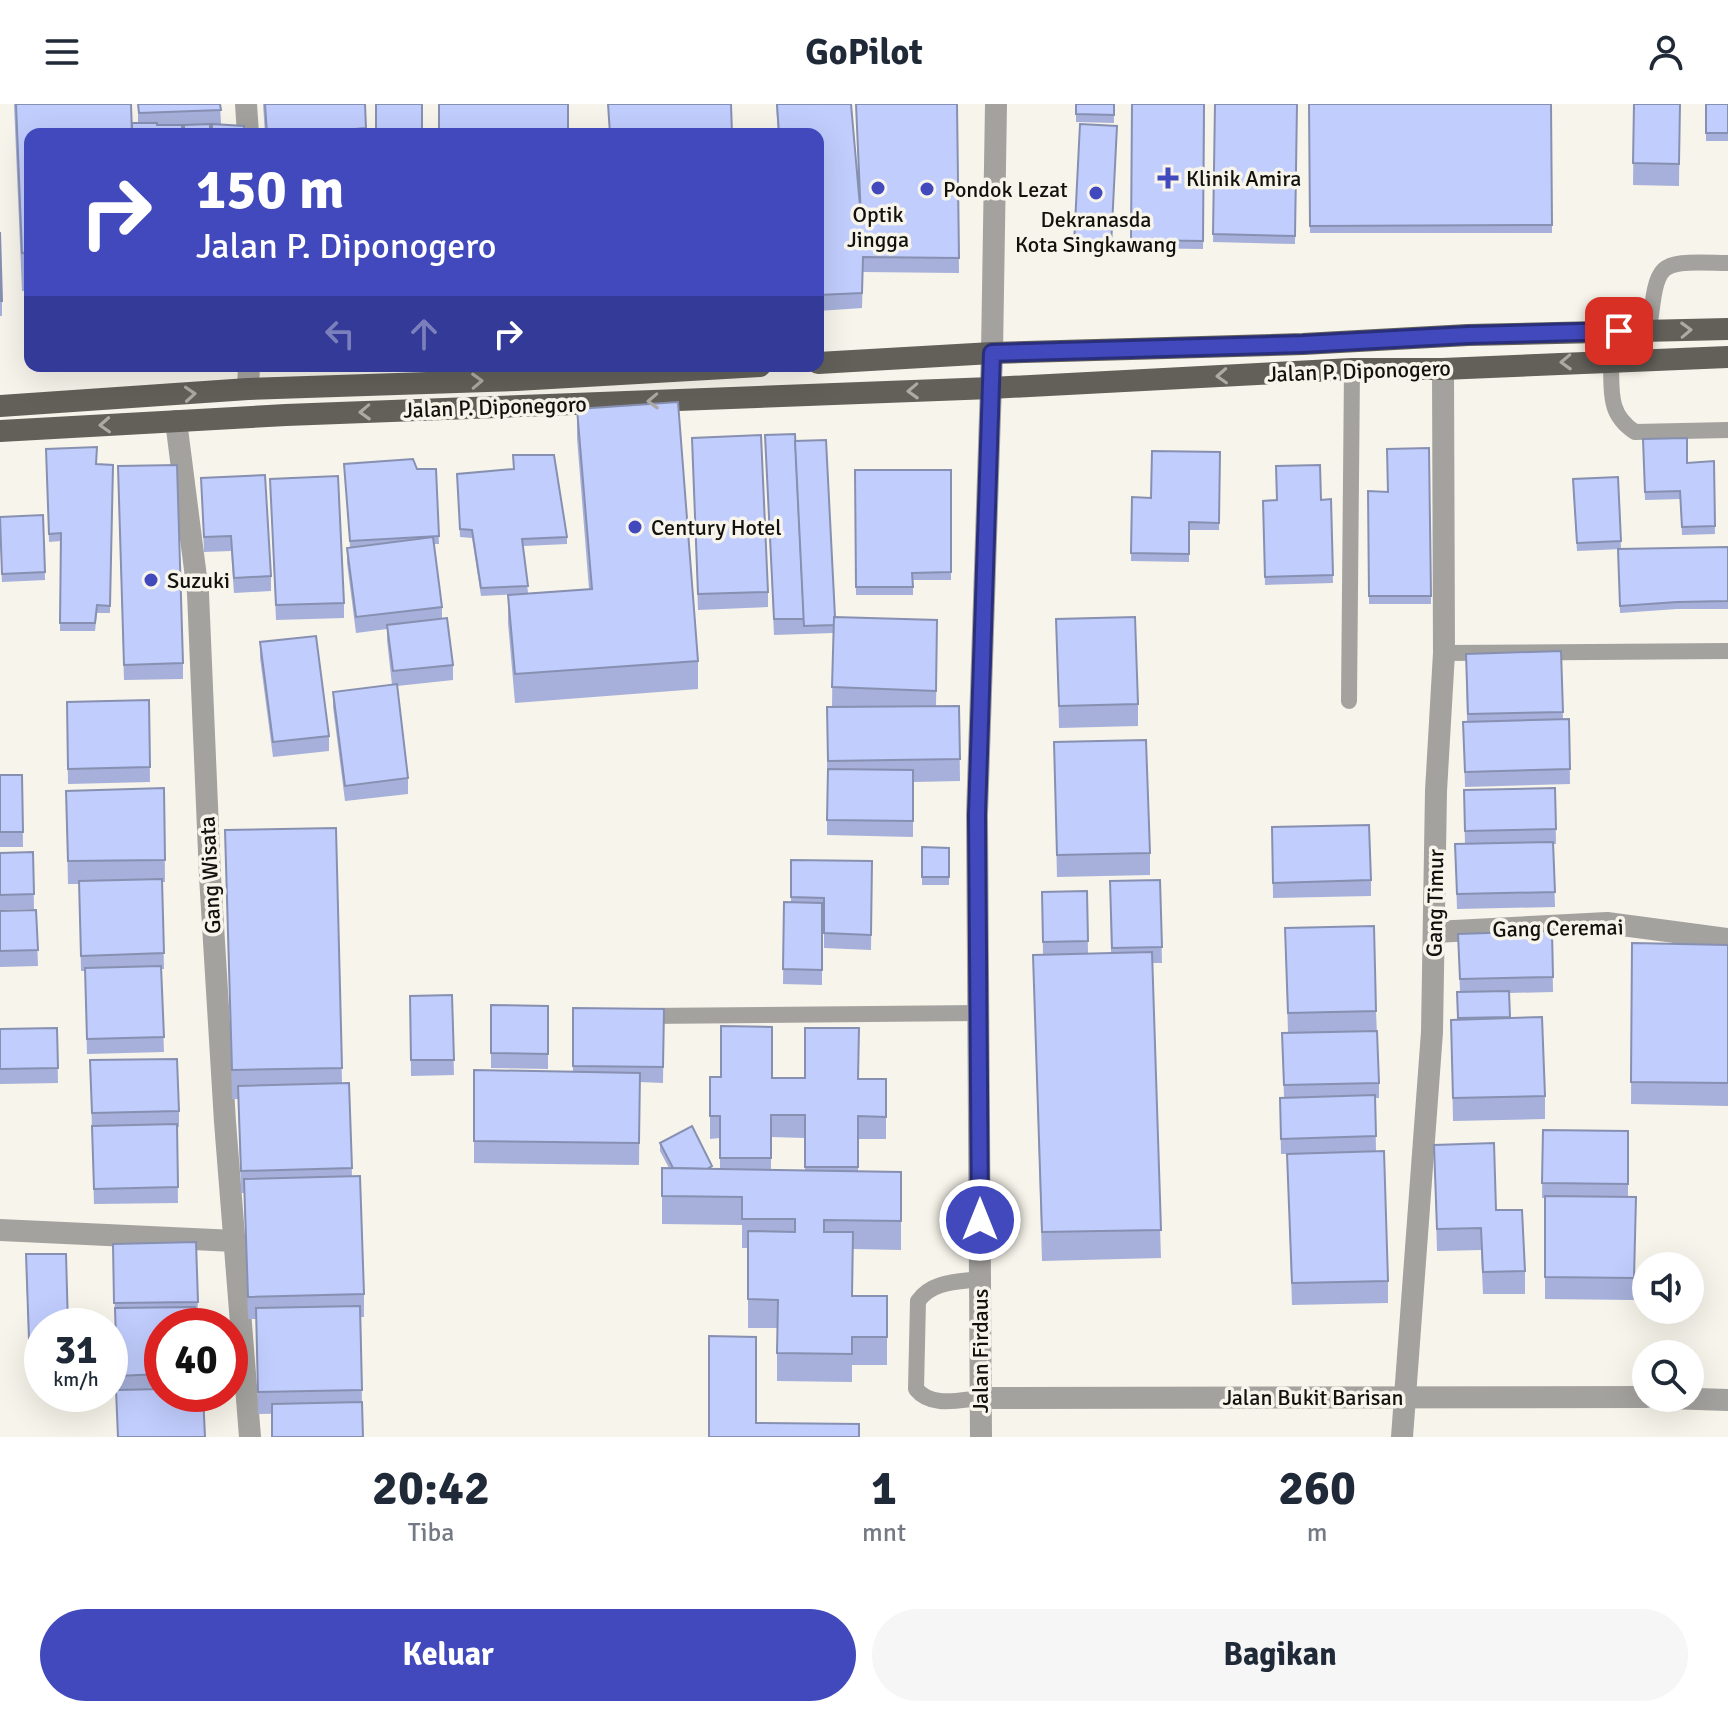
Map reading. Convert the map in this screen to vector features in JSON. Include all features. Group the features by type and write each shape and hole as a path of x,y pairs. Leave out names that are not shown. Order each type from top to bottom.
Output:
{"main road":[{"name":"Jalan P. Diponogero","path":"992,353 1728,329"},
{"path":"824,363 992,353"},
{"name":"Jalan P. Diponogero","path":"991,388 1352,369 1443,369 1728,357"},
{"name":"Jalan P. Diponegoro","path":"0,406 551,372"},
{"name":"Jalan P. Diponegoro","path":"0,431 991,388"}],"street":[{"path":"246,104 248,128"},
{"name":"Jalan Firdaus","path":"981,1437 977,815 992,353 996,104"},
{"name":"Gang Timur","path":"1402,1437 1432,1032 1436,791 1444,653 1443,369"},
{"path":"248,389 249,372"},
{"name":"Gang Wisata","path":"176,421 198,593 210,876 250,1437"},
{"name":"Gang Ceremai","path":"1435,932 1607,923 1728,939"},
{"path":"0,1230 235,1241"},
{"name":"Jalan Bukit Barisan","path":"981,1398 1632,1397"},
{"path":"1704,1399 1728,1400"}],"lane":[{"path":"1649,331 1654,290 1664,269 1672,262 1728,263"},
{"path":"1611,360 1615,413 1623,424 1635,432 1728,430"},
{"path":"1349,701 1352,369"},
{"path":"1444,653 1728,651"},
{"path":"632,1016 979,1013"},
{"path":"980,1279 937,1285 918,1301 916,1389 923,1397 938,1402 981,1398"}],"building":[{"path":"16,104 131,104 132,128 24,128 22,253"},
{"path":"138,104 220,104 221,110 139,113"},
{"path":"265,104 365,104 366,128 267,128"},
{"path":"376,104 422,104 422,128 376,128"},
{"path":"439,104 568,104 568,128 439,128"},
{"path":"608,104 731,104 732,128 610,128"},
{"path":"777,104 851,104 861,218 856,104 957,104 959,258 863,257 862,293 824,295 824,128 779,128"},
{"path":"1076,104 1114,104 1114,115 1076,114"},
{"name":"Klinik Amira","path":"1132,104 1204,104 1203,241 1131,240"},
{"path":"1215,104 1297,104 1295,236 1213,234"},
{"path":"1309,104 1551,104 1552,225 1310,226"},
{"path":"1634,104 1680,104 1679,164 1633,163"},
{"path":"1706,104 1728,104 1728,133 1706,133"},
{"path":"132,123 182,125 182,128 132,128"},
{"path":"210,124 210,128 184,128 184,125"},
{"path":"212,124 244,126 244,128 212,128"},
{"name":"Dekranasda Kota Singkawang","path":"1080,124 1117,126 1111,246 1074,244"},
{"path":"0,232 2,301 0,301"},
{"name":"Century Hotel","path":"678,402 698,661 515,674 508,595 592,589 577,409"},
{"path":"795,434 804,619 774,619 765,435"},
{"path":"761,435 768,592 698,594 692,438"},
{"path":"1687,438 1687,463 1714,461 1715,526 1682,527 1680,491 1645,492 1643,439"},
{"path":"826,440 835,617 834,625 804,626 795,441"},
{"path":"97,447 96,464 113,465 110,606 97,605 95,623 60,623 61,533 49,534 46,449"},
{"path":"1429,448 1431,596 1369,596 1368,491 1388,492 1387,449"},
{"path":"1152,451 1220,452 1219,523 1189,522 1189,554 1131,553 1132,497 1151,498"},
{"path":"513,455 554,455 567,537 522,539 528,586 481,588 472,530 460,529 457,474 514,469"},
{"path":"413,459 417,469 436,469 439,536 350,541 344,464"},
{"name":"Suzuki","path":"177,465 183,663 124,665 118,466"},
{"path":"1320,465 1321,500 1331,499 1333,575 1265,577 1263,501 1277,500 1276,466"},
{"path":"855,470 951,470 951,572 912,573 913,587 856,587"},
{"path":"265,475 271,576 234,578 231,536 204,537 201,478"},
{"path":"338,476 344,603 276,605 270,479"},
{"path":"1618,477 1621,541 1577,543 1573,479"},
{"path":"43,515 45,572 2,574 0,517"},
{"path":"433,537 442,607 356,617 347,548"},
{"path":"1728,547 1728,601 1620,606 1618,549"},
{"path":"834,617 937,620 936,691 832,687"},
{"path":"1135,617 1138,704 1059,706 1056,619"},
{"path":"447,618 453,665 393,671 387,625"},
{"path":"316,636 329,736 273,742 260,642"},
{"path":"1561,651 1563,712 1468,714 1466,654"},
{"path":"397,684 408,778 345,786 333,692"},
{"path":"149,700 150,767 68,769 67,702"},
{"path":"959,706 960,759 828,761 827,707"},
{"path":"1569,719 1570,769 1465,772 1463,722"},
{"path":"1146,740 1150,853 1057,855 1054,742"},
{"path":"828,769 913,770 913,821 827,820"},
{"path":"0,775 22,775 23,832 0,832"},
{"path":"164,788 165,860 68,861 66,791"},
{"path":"1555,788 1556,829 1465,831 1464,790"},
{"path":"1369,825 1371,880 1273,883 1272,827"},
{"path":"336,828 342,1068 232,1070 225,830"},
{"path":"1553,842 1555,892 1457,894 1455,844"},
{"path":"922,847 949,848 949,877 922,877"},
{"path":"33,852 34,894 0,895 0,853"},
{"path":"791,860 872,861 871,935 824,933 824,898 791,897"},
{"path":"162,879 164,953 81,956 79,881"},
{"path":"1160,880 1162,947 1112,948 1110,881"},
{"path":"1087,891 1088,941 1043,942 1042,892"},
{"path":"784,902 822,903 822,970 783,969"},
{"path":"36,910 38,950 0,951 0,911"},
{"path":"1374,926 1376,1011 1288,1013 1285,928"},
{"path":"1552,931 1553,977 1460,979 1458,934"},
{"path":"1632,943 1728,945 1728,1083 1631,1082"},
{"path":"1152,952 1161,1230 1042,1232 1033,955"},
{"path":"161,966 164,1037 87,1039 85,968"},
{"path":"1509,991 1510,1017 1458,1018 1457,992"},
{"path":"452,995 454,1060 411,1060 410,996"},
{"path":"491,1005 548,1006 548,1054 491,1053"},
{"path":"573,1008 664,1009 663,1067 573,1066"},
{"path":"1542,1017 1545,1096 1453,1098 1451,1020"},
{"path":"721,1026 772,1027 772,1078 805,1078 805,1028 859,1028 858,1079 886,1079 886,1117 858,1116 858,1167 805,1167 805,1115 771,1115 771,1158 720,1158 720,1116 710,1116 710,1077 721,1077"},
{"path":"57,1028 58,1068 0,1069 0,1029"},
{"path":"1377,1031 1379,1083 1284,1085 1282,1033"},
{"path":"177,1059 179,1111 92,1113 90,1060"},
{"path":"474,1070 640,1073 639,1143 474,1141"},
{"path":"349,1083 352,1168 241,1171 238,1086"},
{"path":"1375,1095 1376,1136 1281,1139 1280,1098"},
{"path":"177,1124 178,1187 94,1189 92,1126"},
{"path":"692,1126 712,1166 707,1169 673,1168 660,1143"},
{"path":"1543,1130 1628,1131 1628,1184 1542,1183"},
{"path":"1494,1143 1496,1210 1522,1210 1525,1271 1483,1272 1481,1228 1437,1229 1434,1145"},
{"path":"1384,1151 1388,1281 1292,1283 1287,1154"},
{"path":"662,1168 901,1172 901,1221 824,1220 824,1232 853,1232 852,1296 887,1296 887,1337 852,1337 852,1354 777,1353 778,1300 748,1299 748,1231 795,1232 795,1219 742,1219 742,1197 662,1196"},
{"path":"360,1176 364,1294 248,1297 244,1179"},
{"path":"1545,1196 1636,1197 1632,1278 1545,1277"},
{"path":"196,1242 198,1302 114,1303 113,1244"},
{"path":"26,1254 66,1254 68,1308 28,1308"},
{"path":"360,1306 362,1390 258,1392 256,1308"},
{"path":"195,1307 144,1308 144,1375 128,1376 128,1308 115,1308"},
{"path":"709,1336 756,1337 756,1423 859,1424 859,1437 709,1437"},
{"path":"144,1389 144,1412 204,1412 205,1437 118,1437 117,1412 128,1412 128,1390"},
{"path":"362,1402 363,1437 272,1437 272,1404"}],"place":[{"name":"Klinik Amira","path":"1168,178"},
{"name":"Optik Jingga","path":"878,188"},
{"name":"Pondok Lezat","path":"927,189"},
{"name":"Dekranasda Kota Singkawang","path":"1096,193"},
{"name":"Century Hotel","path":"635,527"},
{"name":"Suzuki","path":"151,580"}],"route":[{"path":"980,1220 977,815 992,353 1619,331"}]}
